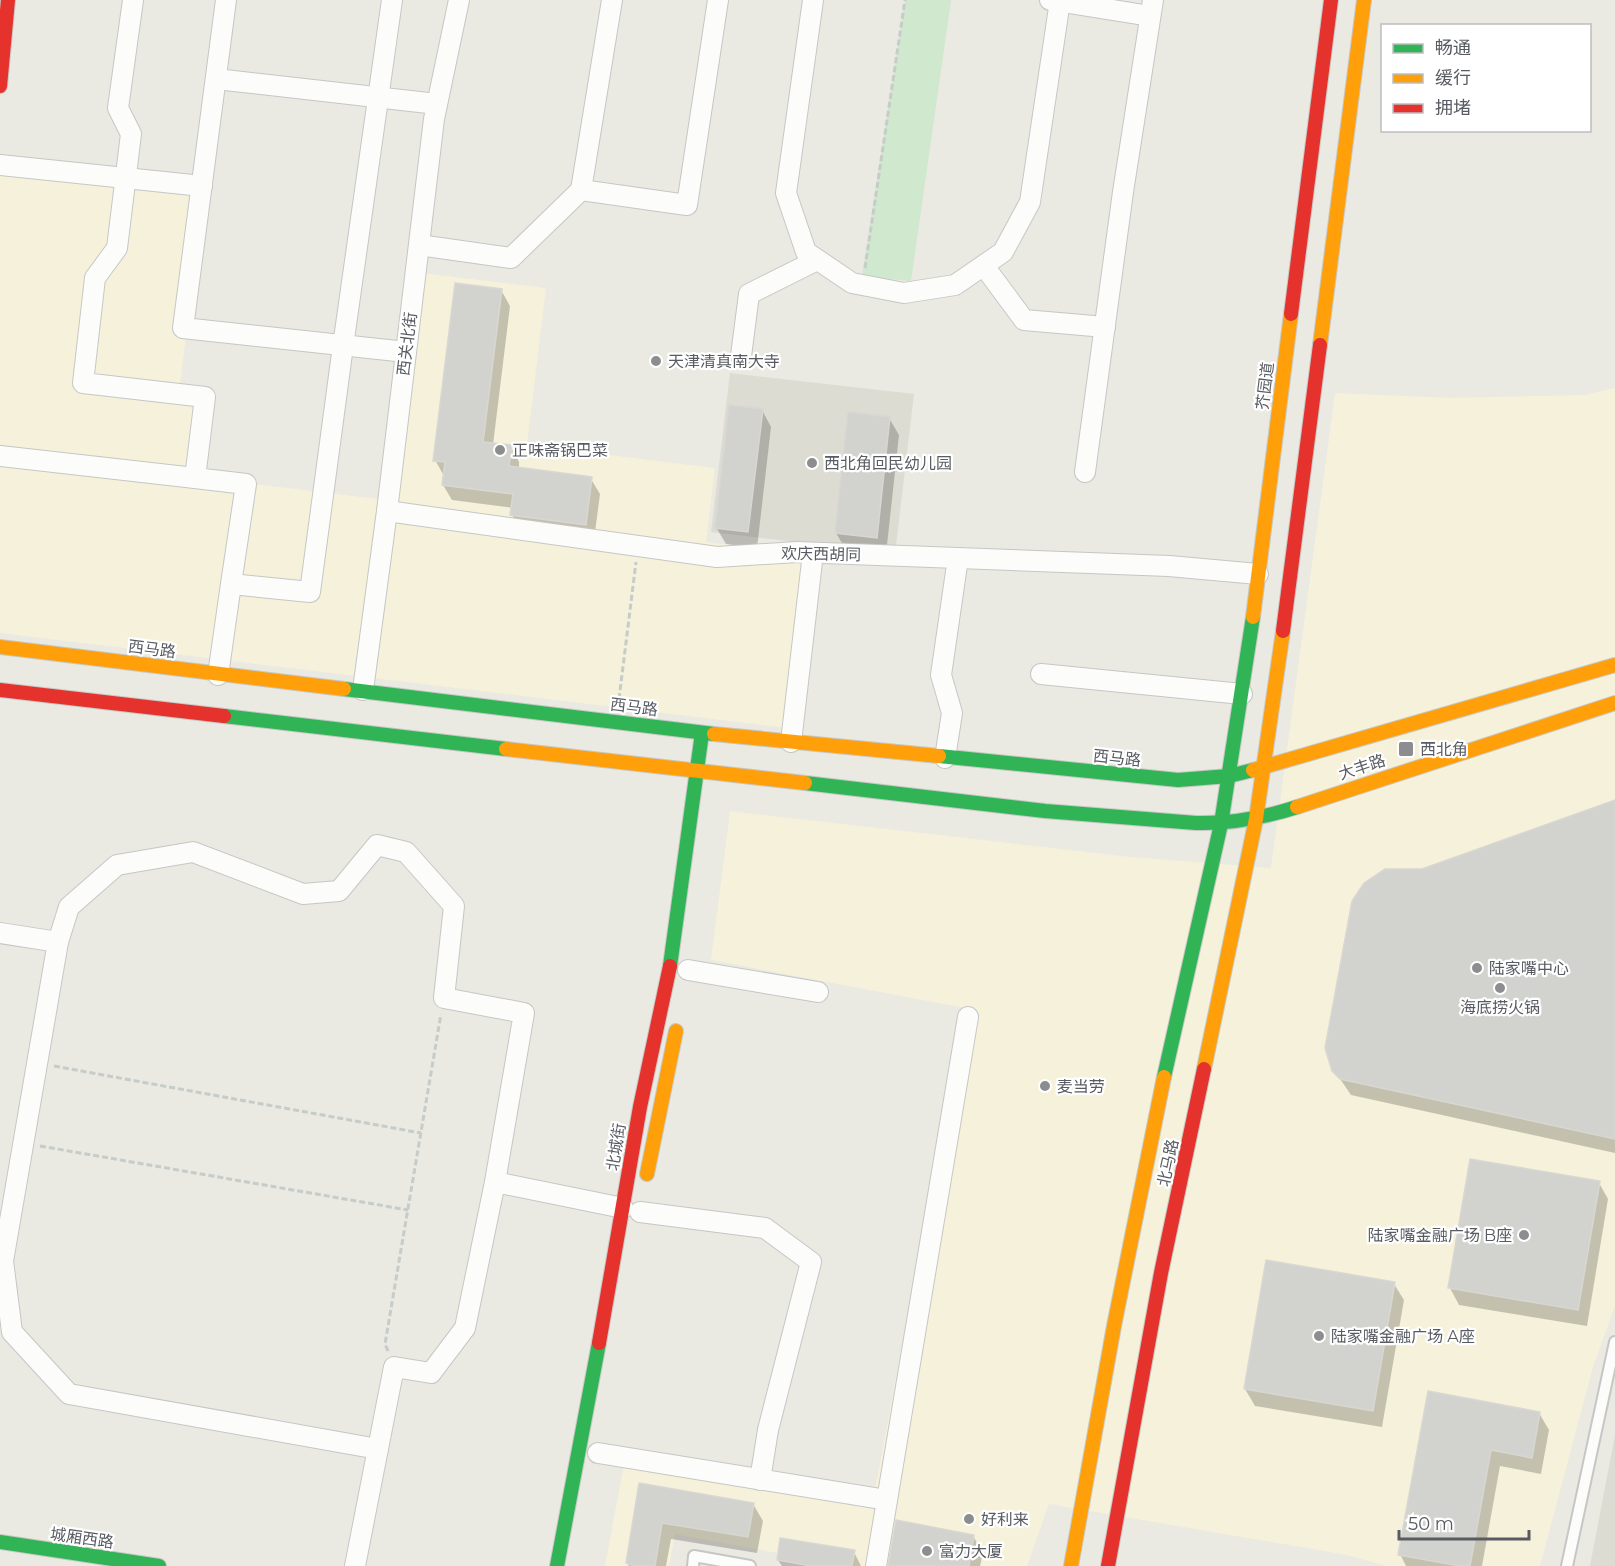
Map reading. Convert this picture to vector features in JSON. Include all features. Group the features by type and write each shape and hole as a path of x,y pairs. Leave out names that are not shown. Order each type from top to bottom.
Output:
{"main road":[{"path":"0,86 2,35 8,0"},
{"name":"芥园道","path":"1229,776 1258,574 1330,0"},
{"path":"1264,767 1364,0"},
{"name":"西马路","path":"0,647 616,721 702,732 721,739 791,742 1157,779 1203,779 1229,776 1264,767"},
{"name":"大丰路","path":"1264,767 1615,665"},
{"path":"0,690 1045,811 1221,824"},
{"name":"大丰路","path":"1221,824 1256,819 1284,811 1615,703"},
{"name":"北城街","path":"638,1206 640,1107 670,969 702,732"},
{"name":"北马路","path":"1108,1566 1161,1273 1256,819 1264,767"},
{"name":"北马路","path":"1071,1566 1143,1179 1221,824 1229,776"},
{"name":"北城街","path":"557,1566 579,1455 638,1206 679,1016"},
{"name":"城厢西路","path":"0,1542 159,1566"}],"street":[{"path":"133,0 118,108 131,134 117,248 95,278 83,383 205,397 195,478"},
{"path":"226,0 183,328 406,352"},
{"path":"231,584 310,592 392,0"},
{"name":"西关北街","path":"363,690 437,104 459,0"},
{"path":"418,245 511,258 581,190 612,0"},
{"path":"581,190 687,205 718,0"},
{"path":"813,0 786,193 806,252 852,283 904,293 955,285 1004,252 1030,201 1055,1 1151,8 1085,472"},
{"path":"216,79 437,104"},
{"path":"0,165 202,186"},
{"path":"741,356 749,294 817,260"},
{"path":"984,266 1024,320 1105,327"},
{"path":"0,456 246,484 218,675"},
{"name":"欢庆西胡同","path":"387,511 717,557 813,553 1169,566 1258,574"},
{"path":"791,742 813,553"},
{"path":"945,758 952,713 941,675 957,558"},
{"path":"1041,674 1242,694"},
{"path":"355,1566 378,1449 394,1367 431,1374 465,1328 495,1182 524,1013 444,998 454,906 406,852 377,845 339,891 303,894 194,852 117,866 69,907 58,942 1,1261 12,1332 69,1394 378,1449"},
{"path":"0,933 58,942"},
{"path":"688,970 818,992"},
{"path":"876,1566 968,1017"},
{"path":"495,1182 765,1228 811,1263 768,1430 760,1480"},
{"path":"598,1453 887,1500"}],"lane":[{"path":"1567,1566 1615,1342"},
{"path":"693,1566 694,1556 750,1566"}],"path":[{"path":"863,285 905,0"},
{"path":"616,721 639,546"},
{"path":"394,1367 385,1344 444,998"},
{"path":"37,1063 421,1133"},
{"path":"23,1143 408,1210"}],"shaded area":[{"path":"0,157 203,195 180,385 208,389 197,477 394,501 422,273 546,288 527,445 715,468 706,542 808,554 787,728 0,633"},
{"name":"西北角回民幼儿园","path":"730,373 914,394 895,554 711,532"},
{"name":"西北角","path":"1615,388 1615,1306 1593,1367 1540,1566 1386,1566 1347,1555 1049,1504 1027,1566 811,1566 777,1560 777,1553 675,1534 669,1566 605,1566 624,1464 873,1500 965,1008 711,960 730,811 1131,857 1271,868 1335,393 1450,398 1585,395"},
{"path":"1615,1435 1615,1566 1590,1566"}],"green space":[{"path":"905,0 951,0 911,281 862,276"}],"building":[{"path":"455,283 502,289 483,442 512,445 509,466 592,477 586,525 510,515 513,494 442,485 445,462 433,461"},
{"path":"729,405 763,409 748,532 715,528"},
{"path":"848,412 890,417 877,538 835,533"},
{"name":"陆家嘴中心","path":"1615,800 1615,1139 1340,1079 1332,1071 1325,1048 1352,901 1364,883 1385,869 1422,869"},
{"name":"陆家嘴金融广场 B座","path":"1470,1159 1600,1181 1578,1310 1448,1288"},
{"name":"陆家嘴金融广场 A座","path":"1266,1260 1395,1282 1373,1411 1244,1389"},
{"path":"1428,1391 1540,1412 1532,1458 1491,1450 1470,1566 1398,1555"},
{"path":"639,1483 754,1503 748,1537 662,1523 655,1566 634,1566 626,1563"},
{"name":"富力大厦","path":"896,1520 974,1535 969,1566 888,1566"},
{"path":"780,1538 855,1550 852,1566 811,1566 777,1560"}],"traffic: fast":[{"path":"1164,1077 1221,824 1253,617"},
{"path":"344,689 714,734"},
{"path":"224,716 506,749"},
{"path":"670,966 702,733"},
{"path":"939,756 1178,780 1229,776 1253,770"},
{"path":"805,783 1045,811 1196,823 1247,819 1297,807"},
{"path":"557,1566 599,1343"},
{"path":"0,1542 159,1566"}],"traffic: slow":[{"path":"1320,345 1364,0"},
{"path":"1253,617 1291,314"},
{"path":"1204,1069 1256,819 1283,631"},
{"path":"0,647 344,689"},
{"path":"1253,770 1615,665"},
{"path":"1297,807 1615,703"},
{"path":"714,734 939,756"},
{"path":"506,749 805,783"},
{"path":"647,1174 676,1031"},
{"path":"1071,1566 1114,1326 1164,1077"}],"traffic: jam":[{"path":"0,86 8,0"},
{"path":"1291,314 1331,0"},
{"path":"1283,631 1320,345"},
{"path":"0,690 224,716"},
{"path":"599,1343 640,1107 670,966"},
{"path":"1108,1566 1161,1273 1204,1069"}],"place":[{"name":"天津清真南大寺","path":"656,361"},
{"name":"正味斋锅巴菜","path":"500,450"},
{"name":"西北角回民幼儿园","path":"812,463"},
{"name":"西北角","path":"1406,749"},
{"name":"陆家嘴中心","path":"1477,968"},
{"name":"海底捞火锅","path":"1500,988"},
{"name":"麦当劳","path":"1045,1086"},
{"name":"陆家嘴金融广场 B座","path":"1524,1235"},
{"name":"陆家嘴金融广场 A座","path":"1319,1336"},
{"name":"好利来","path":"969,1519"},
{"name":"富力大厦","path":"927,1551"}]}
